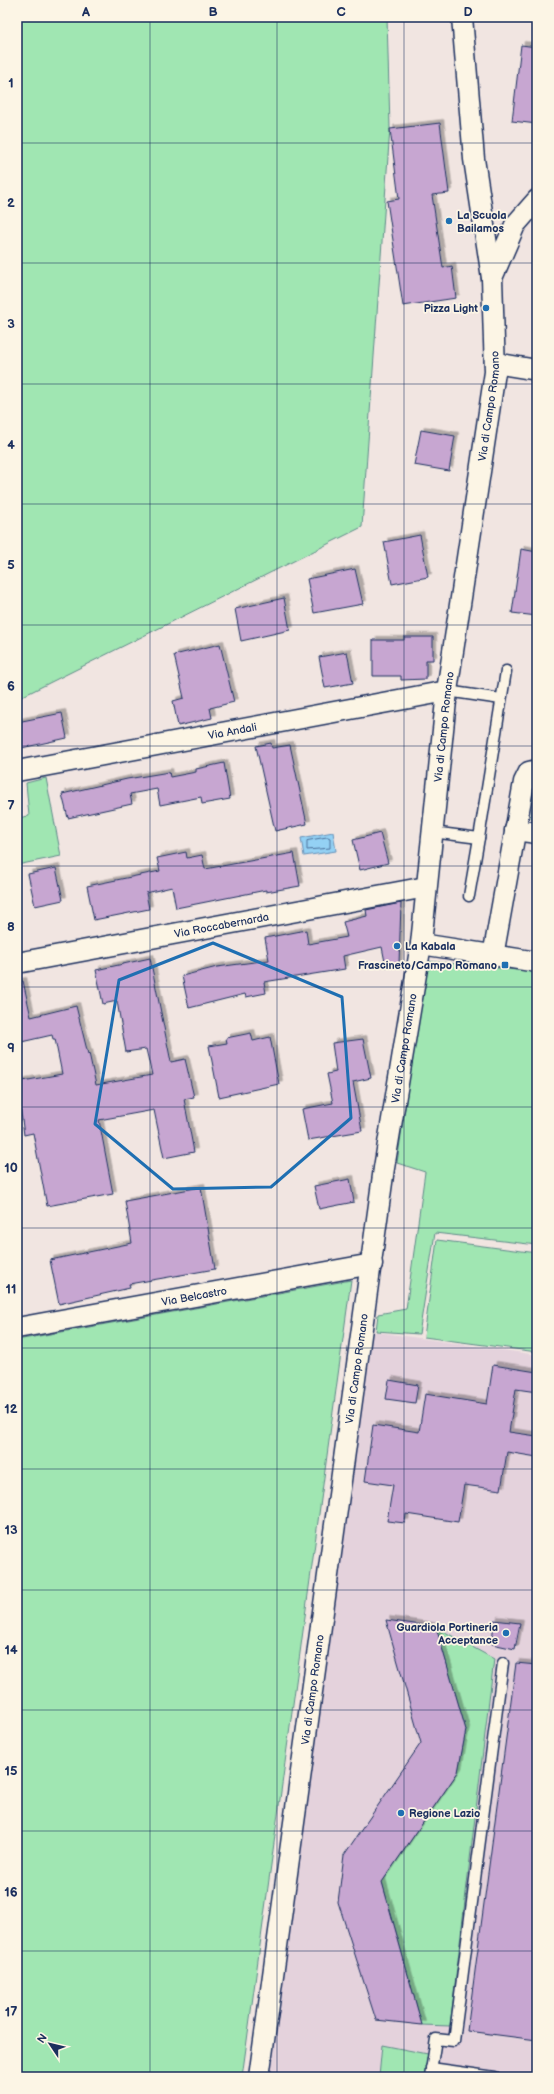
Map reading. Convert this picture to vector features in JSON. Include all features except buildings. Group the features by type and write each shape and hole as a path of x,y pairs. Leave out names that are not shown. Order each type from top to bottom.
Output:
{"street":[{"name":"Via di Campo Romano","path":"259,2077 384,1168 421,944 448,691 495,372 492,278 474,159 462,17"},
{"path":"492,278 515,225 537,200"},
{"path":"495,363 537,370"},
{"name":"Via Andali","path":"17,771 448,691"},
{"path":"493,956 524,782 529,772 537,770"},
{"path":"515,830 537,833"},
{"name":"Via Roccabernarda","path":"17,963 426,887"},
{"path":"421,944 537,962"},
{"name":"Via Belcastro","path":"17,1328 372,1264"}],"lane":[{"path":"469,896 506,670"},
{"path":"448,691 501,699"},
{"path":"432,832 479,838"},
{"path":"495,2077 431,2073 436,2039 454,2041 503,1663"}],"highlighted area":[{"path":"213,943 342,997 351,1118 271,1187 173,1189 95,1124 119,980"}],"shaded area":[{"name":"Regione Lazio","path":"370,1331 537,1355 537,2077 270,2077"}],"green space":[{"path":"17,17 387,17 390,128 362,527 17,699"},
{"path":"46,778 61,856 17,865 17,818 29,816 26,783"},
{"path":"535,782 537,782 537,819 531,818"},
{"path":"426,961 537,972 537,1245 435,1233 419,1334 376,1331 378,1314 406,1309 425,1172 397,1163"},
{"path":"437,1240 537,1253 537,1352 424,1337"},
{"path":"351,1280 242,2077 17,2077 17,1340"},
{"path":"436,1627 494,1659 450,2026 422,2025 382,1882 458,1772 466,1730"},
{"path":"382,2045 438,2056 434,2077 379,2077"}],"water":[{"path":"333,832 336,851 304,856 301,838"}],"place":[{"name":"La Scuola Bailamos","path":"449,221"},
{"name":"Pizza Light","path":"486,308"},
{"name":"La Kabala","path":"397,946"},
{"name":"Frascineto/Campo Romano","path":"505,965"},
{"name":"Guardiola Portineria Acceptance","path":"506,1633"},
{"name":"Regione Lazio","path":"401,1813"}]}
